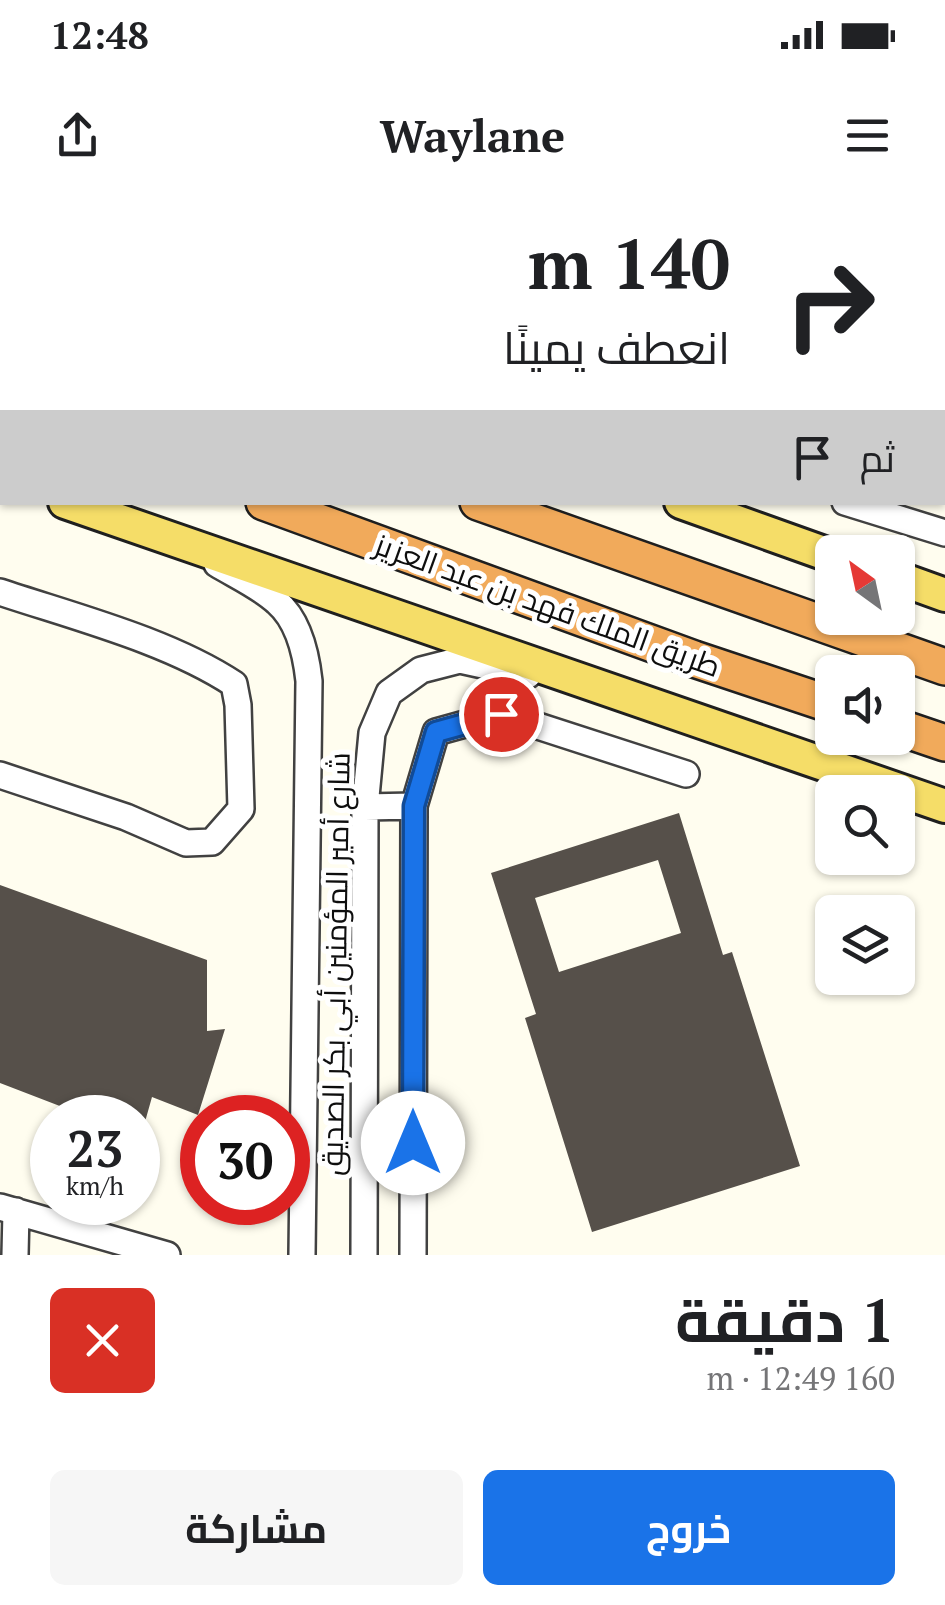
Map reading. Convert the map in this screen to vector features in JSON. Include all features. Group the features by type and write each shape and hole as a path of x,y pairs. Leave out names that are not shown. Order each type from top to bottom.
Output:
{"highway":[{"name":"طريق الملك فهد بن عبد العزيز","path":"272,505 815,700"},
{"path":"486,505 945,667"},
{"path":"915,733 945,743"}],"main road":[{"path":"75,505 945,806"},
{"path":"689,505 815,550"},
{"path":"915,584 945,595"}],"street":[{"path":"855,505 945,533"},
{"name":"شارع أمير المؤمنين أبي بكر الصديق","path":"184,543 278,603 294,624 305,651 310,730 302,1255"},
{"path":"0,592 134,636 234,684 240,809 212,842 186,843 126,816 0,775"},
{"name":"شارع أمير المؤمنين أبي بكر الصديق","path":"364,1255 365,807 372,733 389,693 421,670 460,660 632,698"},
{"path":"412,1255 414,806 436,732 501,714 686,774"},
{"path":"365,807 414,806"},
{"path":"16,1255 8,1209 167,1255"}],"building":[{"path":"679,813 723,955 732,952 800,1166 592,1232 525,1018 536,1014 491,873","holes":["658,860 681,933 559,972 535,898"]},
{"path":"0,885 207,960 207,1031 225,1029 204,1095 180,1095 180,1108 160,1100 160,1095 31,1095 0,1083"}],"route":[{"path":"413,1143 414,806 436,732 501,714"}]}
